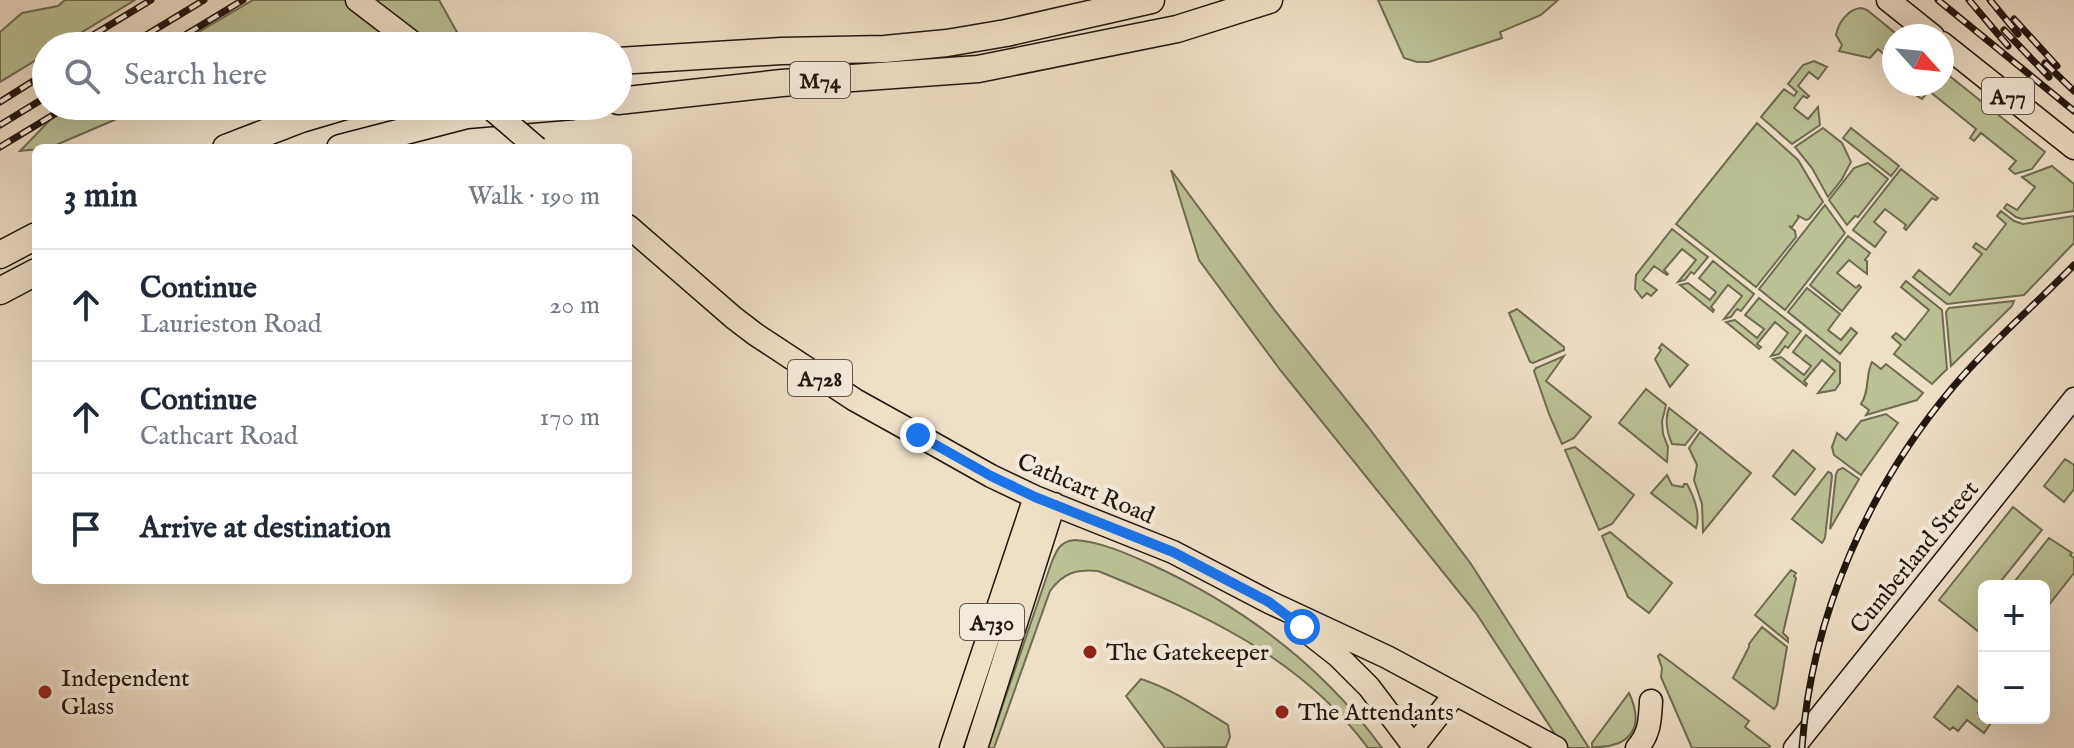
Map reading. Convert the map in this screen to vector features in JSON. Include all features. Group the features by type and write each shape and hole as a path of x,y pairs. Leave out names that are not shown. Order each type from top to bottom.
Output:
{"highway":[{"name":"M74","path":"632,60 781,51 885,49 947,43 1151,0"},
{"name":"M74","path":"632,99 782,83 978,69 1177,29 1269,0"},
{"path":"236,144 298,120"},
{"path":"355,144 448,120"},
{"path":"0,255 32,238"},
{"path":"0,291 32,274"}],"main road":[{"path":"357,0 399,32"},
{"path":"1888,0 1918,24"},
{"name":"A77","path":"1954,53 2074,148"},
{"path":"504,120 532,144"},
{"name":"Cathcart Road","path":"632,229 734,318 797,363 991,476 1173,552 1269,602 1387,657 1556,748"},
{"name":"A730","path":"951,748 1044,500"},
{"name":"A730","path":"976,748 1044,500"},
{"name":"A728","path":"1269,602 1350,667 1415,747"},
{"path":"1415,747 1455,694"},
{"path":"1637,748 1649,728 1651,701"}],"street":[{"name":"Cumberland Street","path":"1794,748 2074,398"}],"green space":[{"path":"65,0 135,0 82,32 32,32 32,63 0,82 0,32 22,13 58,6"},
{"path":"253,0 439,0 457,32 199,32"},
{"path":"1378,0 1558,0 1541,15 1500,32 1502,38 1429,62 1417,62 1404,58"},
{"path":"1856,9 1867,10 1884,24 1882,53 1878,49 1870,58 1839,51 1842,45 1836,35 1839,26 1844,17"},
{"path":"1814,61 1827,67 1818,79 1809,72 1798,86 1809,96 1803,96 1794,108 1808,119 1818,107 1820,125 1792,144 1761,117 1784,89 1794,96 1797,92 1788,84 1803,65"},
{"path":"1954,80 2045,152 2032,169 2015,174 2009,169 2016,161 1981,133 1974,141 1970,138 1976,129 1935,96 1954,96"},
{"path":"50,120 114,120 58,144 32,144 32,150 20,151"},
{"path":"1757,123 1798,160 1823,202 1809,219 1797,215 1799,217 1792,227 1789,226 1796,237 1756,287 1676,224"},
{"path":"1823,128 1842,143 1851,162 1828,197 1812,168 1795,147"},
{"path":"1851,128 1899,166 1891,176 1843,138"},
{"path":"1868,163 1888,179 1858,217 1855,216 1847,225 1829,200 1854,168"},
{"path":"2052,166 2074,184 2074,211 2022,219 2004,208 2007,204 2017,210 2035,187 2022,177"},
{"path":"1901,169 1938,198 1932,198 1906,230 1906,225 1885,209 1874,222 1886,232 1875,247 1853,230"},
{"path":"1171,170 1276,312 1369,428 1471,564 1589,748 1564,748 1476,613 1281,371 1199,260"},
{"path":"1825,205 1845,233 1785,310 1759,289"},
{"path":"2001,211 2023,224 2074,216 2074,243 2024,295 1947,304 1913,277 1919,270 1950,295 1982,254 1973,247 1976,243 1986,250 2006,224 1997,216"},
{"path":"1672,229 1708,257 1694,274 1691,272 1685,280 1678,282 1696,260 1682,249 1664,270 1667,275 1654,266 1643,280 1657,290 1651,296 1647,293 1642,298 1635,289 1636,275"},
{"path":"1848,236 1870,253 1865,260 1867,274 1849,260 1837,273 1856,288 1861,287 1842,311 1810,285"},
{"path":"1713,261 1754,294 1741,311 1737,309 1731,317 1724,319 1742,296 1728,285 1711,307 1713,312 1680,285 1688,283 1710,300 1716,292 1699,278"},
{"path":"1906,281 1942,310 1947,369 1932,384 1894,354 1901,345 1892,337 1896,333 1905,340 1929,310 1901,287"},
{"path":"1807,288 1840,314 1828,330 1841,340 1851,328 1857,333 1840,354 1788,312"},
{"path":"1759,298 1801,331 1779,354 1771,356 1788,333 1775,322 1757,344 1761,347 1759,349 1726,322 1735,320 1757,338 1764,329 1745,315"},
{"path":"2014,301 1951,366 1946,312 1949,308"},
{"path":"1517,309 1564,350 1530,362 1509,313"},
{"path":"1806,335 1840,363 1840,383 1835,390 1818,393 1835,371 1822,360 1804,381 1806,386 1773,359 1781,357 1804,375 1811,366 1793,352"},
{"path":"1662,344 1688,365 1670,387 1655,359"},
{"path":"1564,356 1546,381 1591,417 1574,438 1562,444 1534,371"},
{"path":"1872,362 1881,369 1886,364 1923,393 1917,400 1866,415 1869,410 1861,404"},
{"path":"1646,389 1666,405 1662,421 1668,447 1667,462 1619,423"},
{"path":"1669,408 1697,430 1685,445 1672,444 1667,426"},
{"path":"1886,414 1898,423 1861,475 1834,455 1832,447 1837,433 1846,440 1861,421"},
{"path":"1700,432 1751,473 1703,532 1702,504 1694,480 1697,465 1689,448"},
{"path":"1575,447 1634,495 1612,524 1599,530 1565,450"},
{"path":"1793,450 1815,469 1795,495 1773,476"},
{"path":"2065,459 2074,465 2074,489 2064,502 2044,486"},
{"path":"1843,468 1859,479 1830,529 1836,474"},
{"path":"1828,472 1832,476 1822,543 1792,519"},
{"path":"1667,475 1672,485 1683,487 1687,484 1697,511 1696,528 1651,493"},
{"path":"2013,507 2042,530 2002,580 1978,580 1978,631 1939,600"},
{"path":"1610,532 1672,583 1649,613 1628,597 1602,536"},
{"path":"2049,538 2072,553 2074,573 2050,603 2050,580 2016,580"},
{"path":"1075,540 1123,552 1150,564 1248,619 1307,665 1359,718 1382,748 1368,748 1312,687 1246,641 1174,603 1098,571 1090,571 1065,576 1050,591 994,748 988,748 1053,559 1062,545"},
{"path":"1791,570 1796,573 1796,578 1783,633 1788,642 1755,615"},
{"path":"1762,627 1787,647 1774,709 1733,678 1749,644"},
{"path":"1660,654 1749,721 1745,727 1769,748 1692,748 1661,677"},
{"path":"1141,679 1175,693 1228,725 1230,737 1226,747 1165,748 1126,696"},
{"path":"1958,686 1978,702 1978,724 1990,724 1984,733 1967,720 1958,731 1953,727 1950,730 1934,717"},
{"path":"1629,693 1635,716 1631,733 1616,744 1592,747 1592,743"}],"railway":[{"path":"98,32 151,0"},
{"path":"151,32 204,0"},
{"path":"190,32 243,0"},
{"path":"1938,0 2074,111"},
{"path":"1969,0 2008,46"},
{"path":"1990,0 2018,34"},
{"path":"2014,19 2057,66"},
{"path":"2004,30 2049,77"},
{"path":"2045,63 2074,91"},
{"path":"0,102 32,82"},
{"path":"0,125 32,106"},
{"path":"0,147 45,120"},
{"path":"1802,748 1818,650 1832,602 1849,556 1895,467 1967,371 2074,265"}],"place":[{"name":"The Gatekeeper","path":"1090,652"},
{"name":"Independent Glass","path":"45,692"},
{"name":"The Attendants","path":"1282,712"}],"route":[{"path":"918,435 1035,497 1173,552 1269,602 1302,627"}]}
